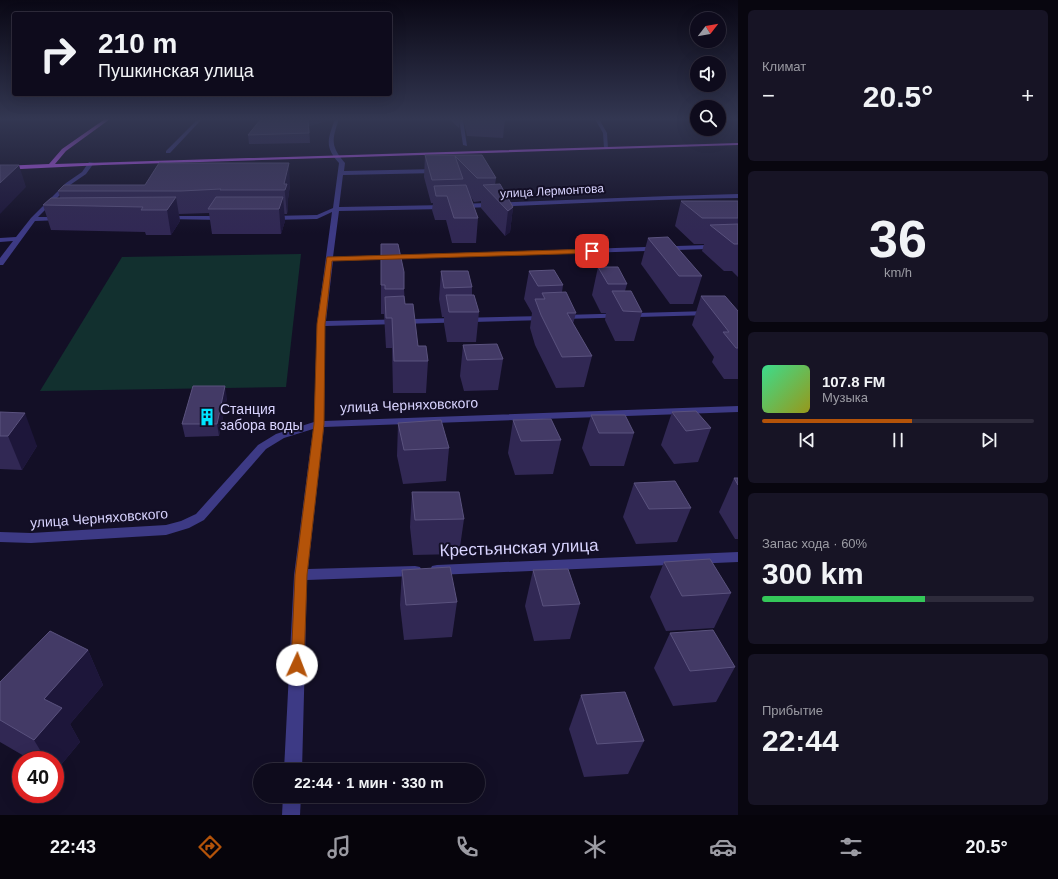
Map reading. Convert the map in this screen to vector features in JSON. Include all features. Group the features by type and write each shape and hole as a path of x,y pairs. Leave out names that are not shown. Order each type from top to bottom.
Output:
{"main road":[{"path":"51,165 58,157"},
{"path":"0,168 91,163 272,157"}],"street":[{"path":"293,763 301,575 319,424 321,324 342,163 336,157"},
{"path":"0,262 33,219 68,184 84,173 91,163"},
{"path":"341,173 446,171"},
{"name":"улица Лермонтова","path":"262,218 317,217 323,216 329,211 335,209 534,204 629,198 738,196"},
{"path":"159,218 230,218"},
{"path":"33,219 65,219"},
{"path":"0,240 18,239"},
{"path":"330,259 738,246"},
{"path":"321,324 714,313"},
{"name":"улица Черняховского","path":"0,537 31,538 166,530 185,525 200,517 262,447 280,436 319,424 738,409"},
{"name":"Крестьянская улица","path":"301,575 738,557"},
{"path":"291,815 292,803"}],"green space":[{"path":"301,254 286,387 40,391 122,257"}],"building":[{"path":"426,157 455,157 463,179 432,180"},
{"path":"456,157 483,157 496,178 477,178"},
{"path":"159,163 289,163 284,184 287,184 285,190 220,190 221,189 181,191 58,191 64,185 145,185"},
{"path":"0,165 19,165 0,183"},
{"path":"500,184 513,207 508,211 483,185"},
{"path":"466,185 478,218 454,218 447,196 436,196 434,186"},
{"path":"176,197 167,210 141,210 143,207 43,205 51,198"},
{"path":"216,197 283,197 279,209 208,209"},
{"path":"681,201 738,201 738,218 702,218"},
{"path":"738,224 738,244 734,244 710,225"},
{"path":"668,237 702,276 679,276 648,238"},
{"path":"381,244 398,244 404,272 404,289 385,289 385,285 381,285"},
{"path":"598,267 618,267 627,284 608,284"},
{"path":"554,270 563,285 538,286 529,271"},
{"path":"441,271 468,271 472,287 444,288"},
{"path":"612,291 631,291 642,312 623,311"},
{"path":"566,292 576,313 567,313 592,356 562,357 541,315 535,299 545,299 542,293"},
{"path":"446,295 474,295 479,312 449,312"},
{"path":"404,296 405,304 413,304 418,346 426,346 428,361 394,361 392,318 386,318 385,297"},
{"path":"701,296 725,296 738,311 738,348 736,348 723,332 729,332"},
{"path":"497,344 503,359 467,360 463,345"},
{"path":"193,386 225,386 217,424 182,424"},
{"path":"696,411 711,428 686,431 672,412"},
{"path":"0,412 25,413 8,436 0,436"},
{"path":"591,415 625,415 634,433 599,433"},
{"path":"551,419 561,440 521,441 513,420"},
{"path":"441,420 449,448 404,450 398,423"},
{"path":"734,478 738,478 738,485"},
{"path":"675,481 691,508 649,509 634,483"},
{"path":"412,492 459,492 464,519 415,520"},
{"path":"710,559 731,593 682,596 664,562"},
{"path":"450,567 457,602 406,605 402,570"},
{"path":"568,569 580,604 543,606 533,570"},
{"path":"713,630 735,667 690,671 670,633"},
{"path":"50,631 88,650 44,699 62,708 34,740 0,720 0,682"},
{"path":"625,692 644,741 597,744 581,695"}],"place":[{"name":"Станция забора воды","path":"207,417"}],"route":[{"path":"297,665 301,575 319,424 321,324 330,259 592,251"}]}
